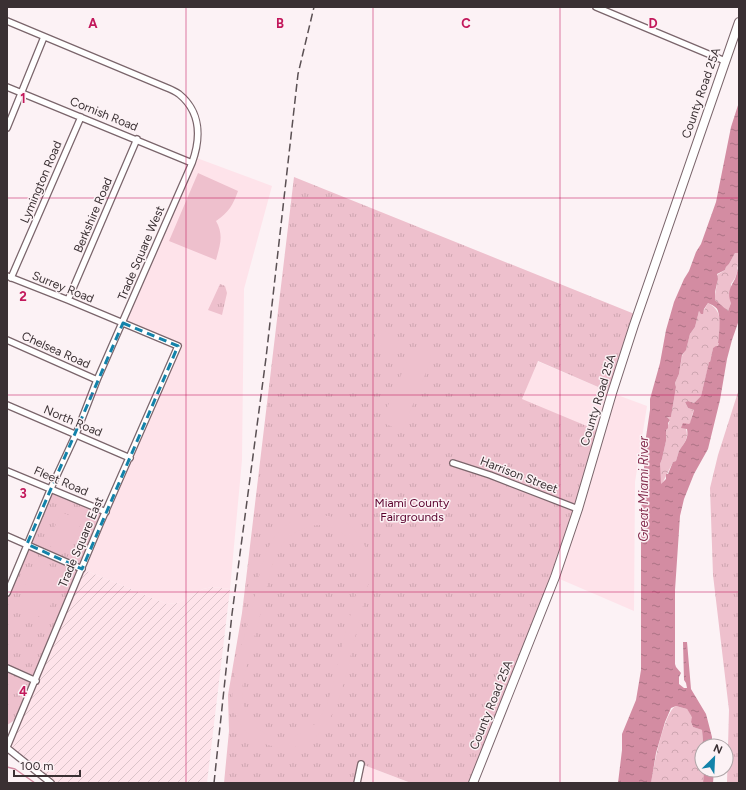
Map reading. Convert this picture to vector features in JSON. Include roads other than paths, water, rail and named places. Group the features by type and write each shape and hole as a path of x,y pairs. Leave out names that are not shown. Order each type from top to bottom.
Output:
{"main road":[{"name":"County Road 25A","path":"473,783 555,577 578,509 634,325 739,22"}],"street":[{"path":"596,7 725,61"},
{"name":"Trade Square West","path":"7,21 165,87 178,94 190,106 198,124 198,138 192,163 97,380 76,434 51,488 7,593"},
{"path":"7,128 44,37"},
{"name":"Cornish Road","path":"7,87 137,139 192,163"},
{"name":"Lymington Road","path":"9,277 80,117"},
{"name":"Berkshire Road","path":"68,300 137,139"},
{"name":"Surrey Road","path":"9,277 178,346"},
{"name":"Chelsea Road","path":"7,340 97,380"},
{"name":"Trade Square East","path":"7,748 106,512 178,346"},
{"name":"North Road","path":"7,405 130,458"},
{"name":"Harrison Street","path":"453,463 490,475 578,509"},
{"name":"Fleet Road","path":"7,470 106,512"},
{"path":"7,536 82,569"},
{"path":"7,668 36,681"},
{"path":"7,748 50,783"},
{"path":"357,783 361,764"}],"water":[{"name":"Great Miami River","path":"739,102 739,253 735,253 725,270 717,274 718,279 715,300 728,311 731,303 729,296 730,291 736,277 739,263 739,320 727,359 720,400 708,449 694,474 684,499 680,516 675,590 675,664 681,673 679,677 679,684 684,688 687,688 684,680 683,642 687,642 691,689 706,714 712,738 703,738 702,730 693,727 691,722 692,717 687,709 676,706 671,708 665,722 656,753 651,783 618,783 622,750 622,734 636,700 641,670 641,513 650,399 674,302 701,244 716,202 731,127","holes":["708,303 715,307 718,311 720,323 719,343 718,346 713,348 701,396 694,403 688,401 685,402 688,408 694,410 690,423 683,423 681,428 687,429 687,438 679,451 676,461 673,462 668,474 666,474 666,479 661,484 660,464 666,441 666,430 670,420 667,417 671,417 676,387 675,383 679,374 682,355 686,350 690,334 695,327 699,311 703,314"]},
{"path":"703,778 713,778 713,783 703,783"}],"waterway":[{"path":"7,767 15,769 35,783"}],"railway":[{"path":"214,783 232,614 266,358 298,74 314,7"}],"park label":[{"name":"Miami County Fairgrounds","path":"412,510"}]}
